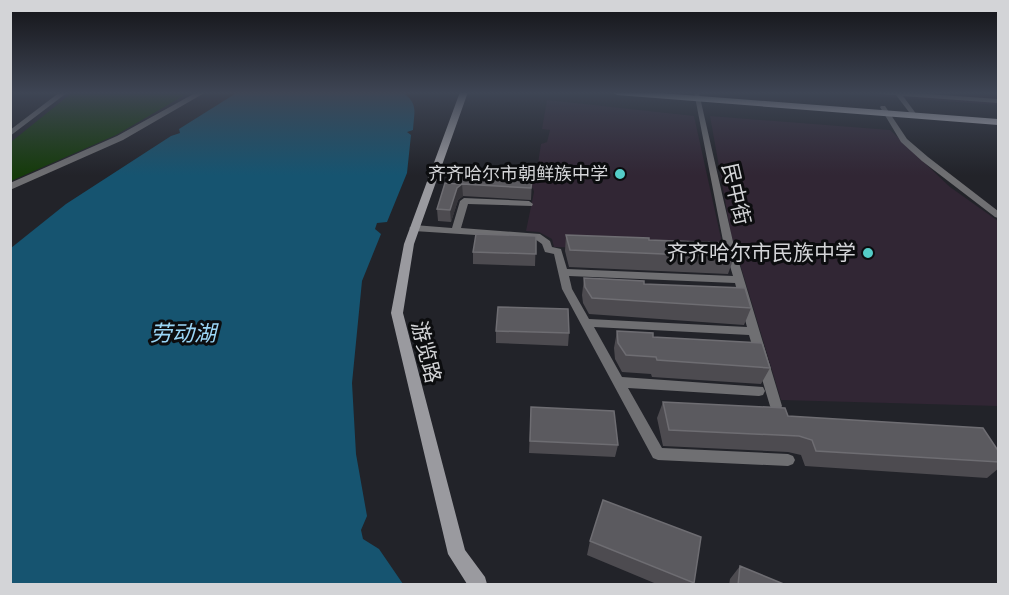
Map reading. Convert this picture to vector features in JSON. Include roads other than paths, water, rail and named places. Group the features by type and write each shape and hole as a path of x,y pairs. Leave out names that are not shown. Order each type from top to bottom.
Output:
{"main road":[{"name":"游览路","path":"454,120 409,244 397,314 457,554 478,585"},
{"path":"980,120 999,122"}],"street":[{"path":"10,134 28,120"},
{"path":"10,187 120,138 153,120"},
{"name":"民中街","path":"702,120 718,203 776,406"},
{"path":"891,120 904,140 925,159 999,215"},
{"path":"456,231 464,201 529,204"},
{"path":"414,228 537,236 547,243 548,250 558,251 567,289 658,454 788,460"},
{"path":"563,272 739,280"},
{"path":"586,323 754,331"},
{"path":"618,382 759,391"}],"water":[{"name":"劳动湖","path":"194,120 414,120 413,130 407,132 411,135 407,173 387,222 377,223 375,229 381,234 362,281 352,383 356,454 367,516 361,530 363,539 379,549 403,584 11,584 11,248 66,204 171,136 180,133 179,129"}],"place":[{"name":"齐齐哈尔市朝鲜族中学","path":"620,174"},
{"name":"齐齐哈尔市民族中学","path":"868,253"}]}
